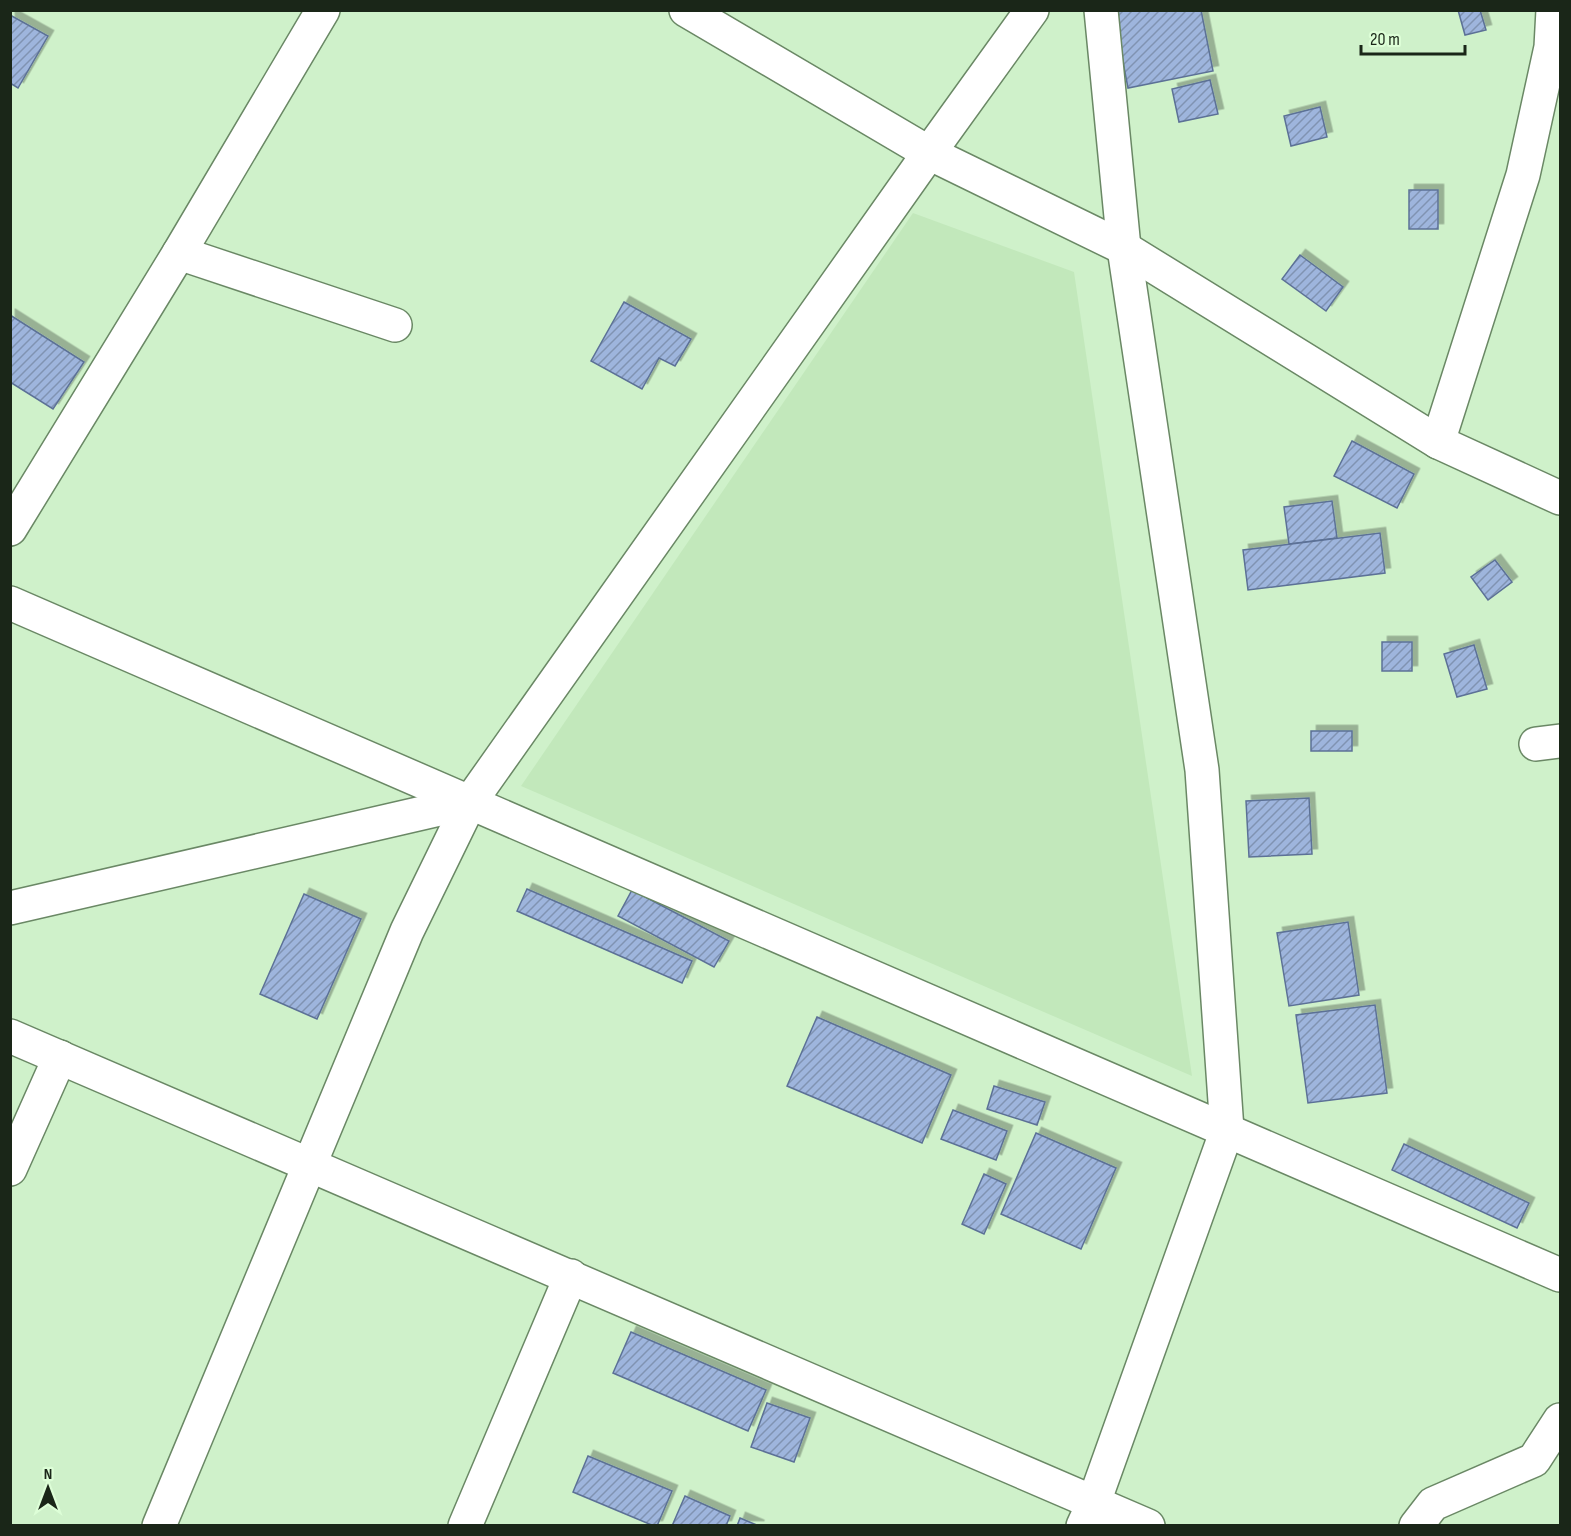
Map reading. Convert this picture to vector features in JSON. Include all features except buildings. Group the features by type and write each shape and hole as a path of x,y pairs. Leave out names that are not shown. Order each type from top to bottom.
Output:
{"street":[{"path":"10,529 179,253 323,10"},
{"path":"686,10 928,153 1124,248 1438,442 1560,498"},
{"path":"159,1526 407,931 470,802 928,153 1032,10"},
{"path":"1088,1514 1227,1130 1202,770 1124,248 1101,10"},
{"path":"1438,442 1523,175 1551,47 1553,10"},
{"path":"179,253 395,325"},
{"path":"10,603 1560,1275"},
{"path":"10,908 470,802"},
{"path":"10,1036 571,1276 1088,1514 1148,1526"},
{"path":"10,1169 60,1057"},
{"path":"465,1526 571,1276"},
{"path":"1416,1526 1433,1504 1534,1460 1560,1420"}],"shaded area":[{"path":"913,213 1074,272 1192,1076 521,786"}]}
